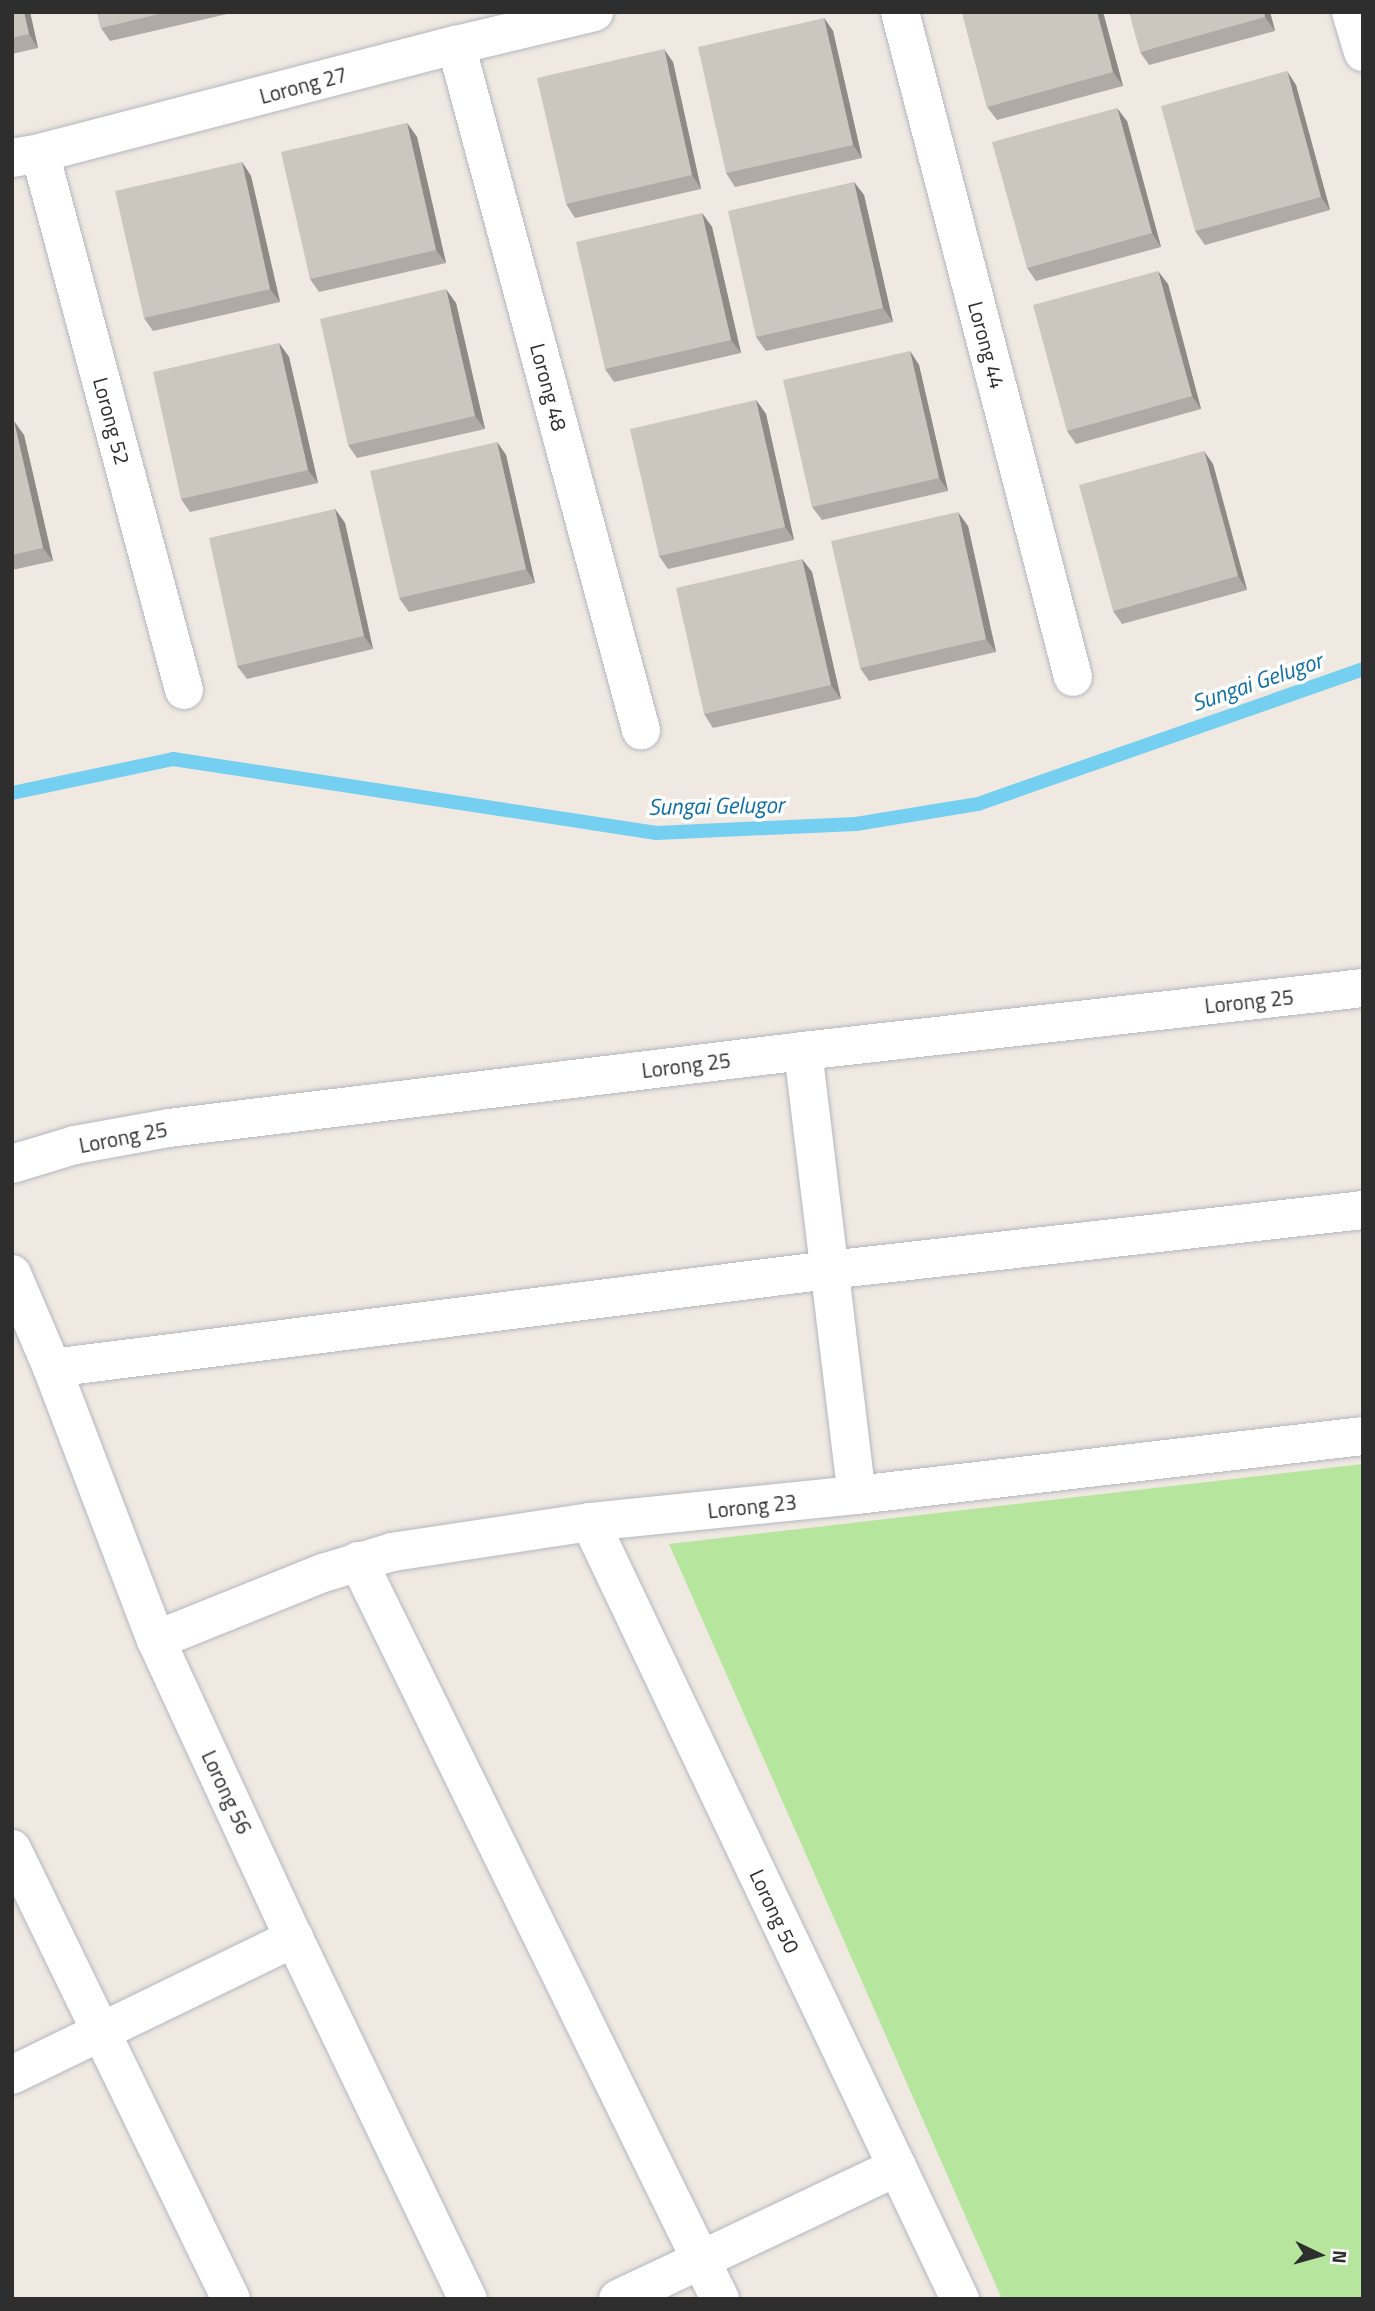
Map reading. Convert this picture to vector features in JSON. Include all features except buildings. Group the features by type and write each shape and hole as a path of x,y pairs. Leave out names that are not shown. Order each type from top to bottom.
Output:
{"street":[{"name":"Lorong 27","path":"26,155 594,12"},
{"name":"Lorong 44","path":"900,12 1073,677"},
{"path":"1351,12 1363,52"},
{"name":"Lorong 48","path":"456,45 641,730"},
{"name":"Lorong 52","path":"26,155 184,690"},
{"name":"Lorong 25","path":"12,1164 75,1145 169,1128 803,1051 1363,988"},
{"path":"803,1051 857,1495"},
{"path":"52,1368 829,1270 1363,1210"},
{"name":"Lorong 56","path":"12,1273 52,1368 156,1640 294,1938 468,2299"},
{"name":"Lorong 23","path":"156,1640 358,1561 392,1552 590,1522 857,1495 1363,1436"},
{"name":"Lorong 50","path":"590,1522 960,2299"},
{"path":"358,1561 720,2299"},
{"path":"12,1849 231,2299"},
{"path":"12,2075 294,1938"},
{"path":"618,2299 897,2166"}],"green space":[{"path":"1363,1464 1363,2299 1002,2299 669,1544"}],"waterway":[{"name":"Sungai Gelugor","path":"12,793 173,759 656,833 856,824 978,804 1363,669"}]}
